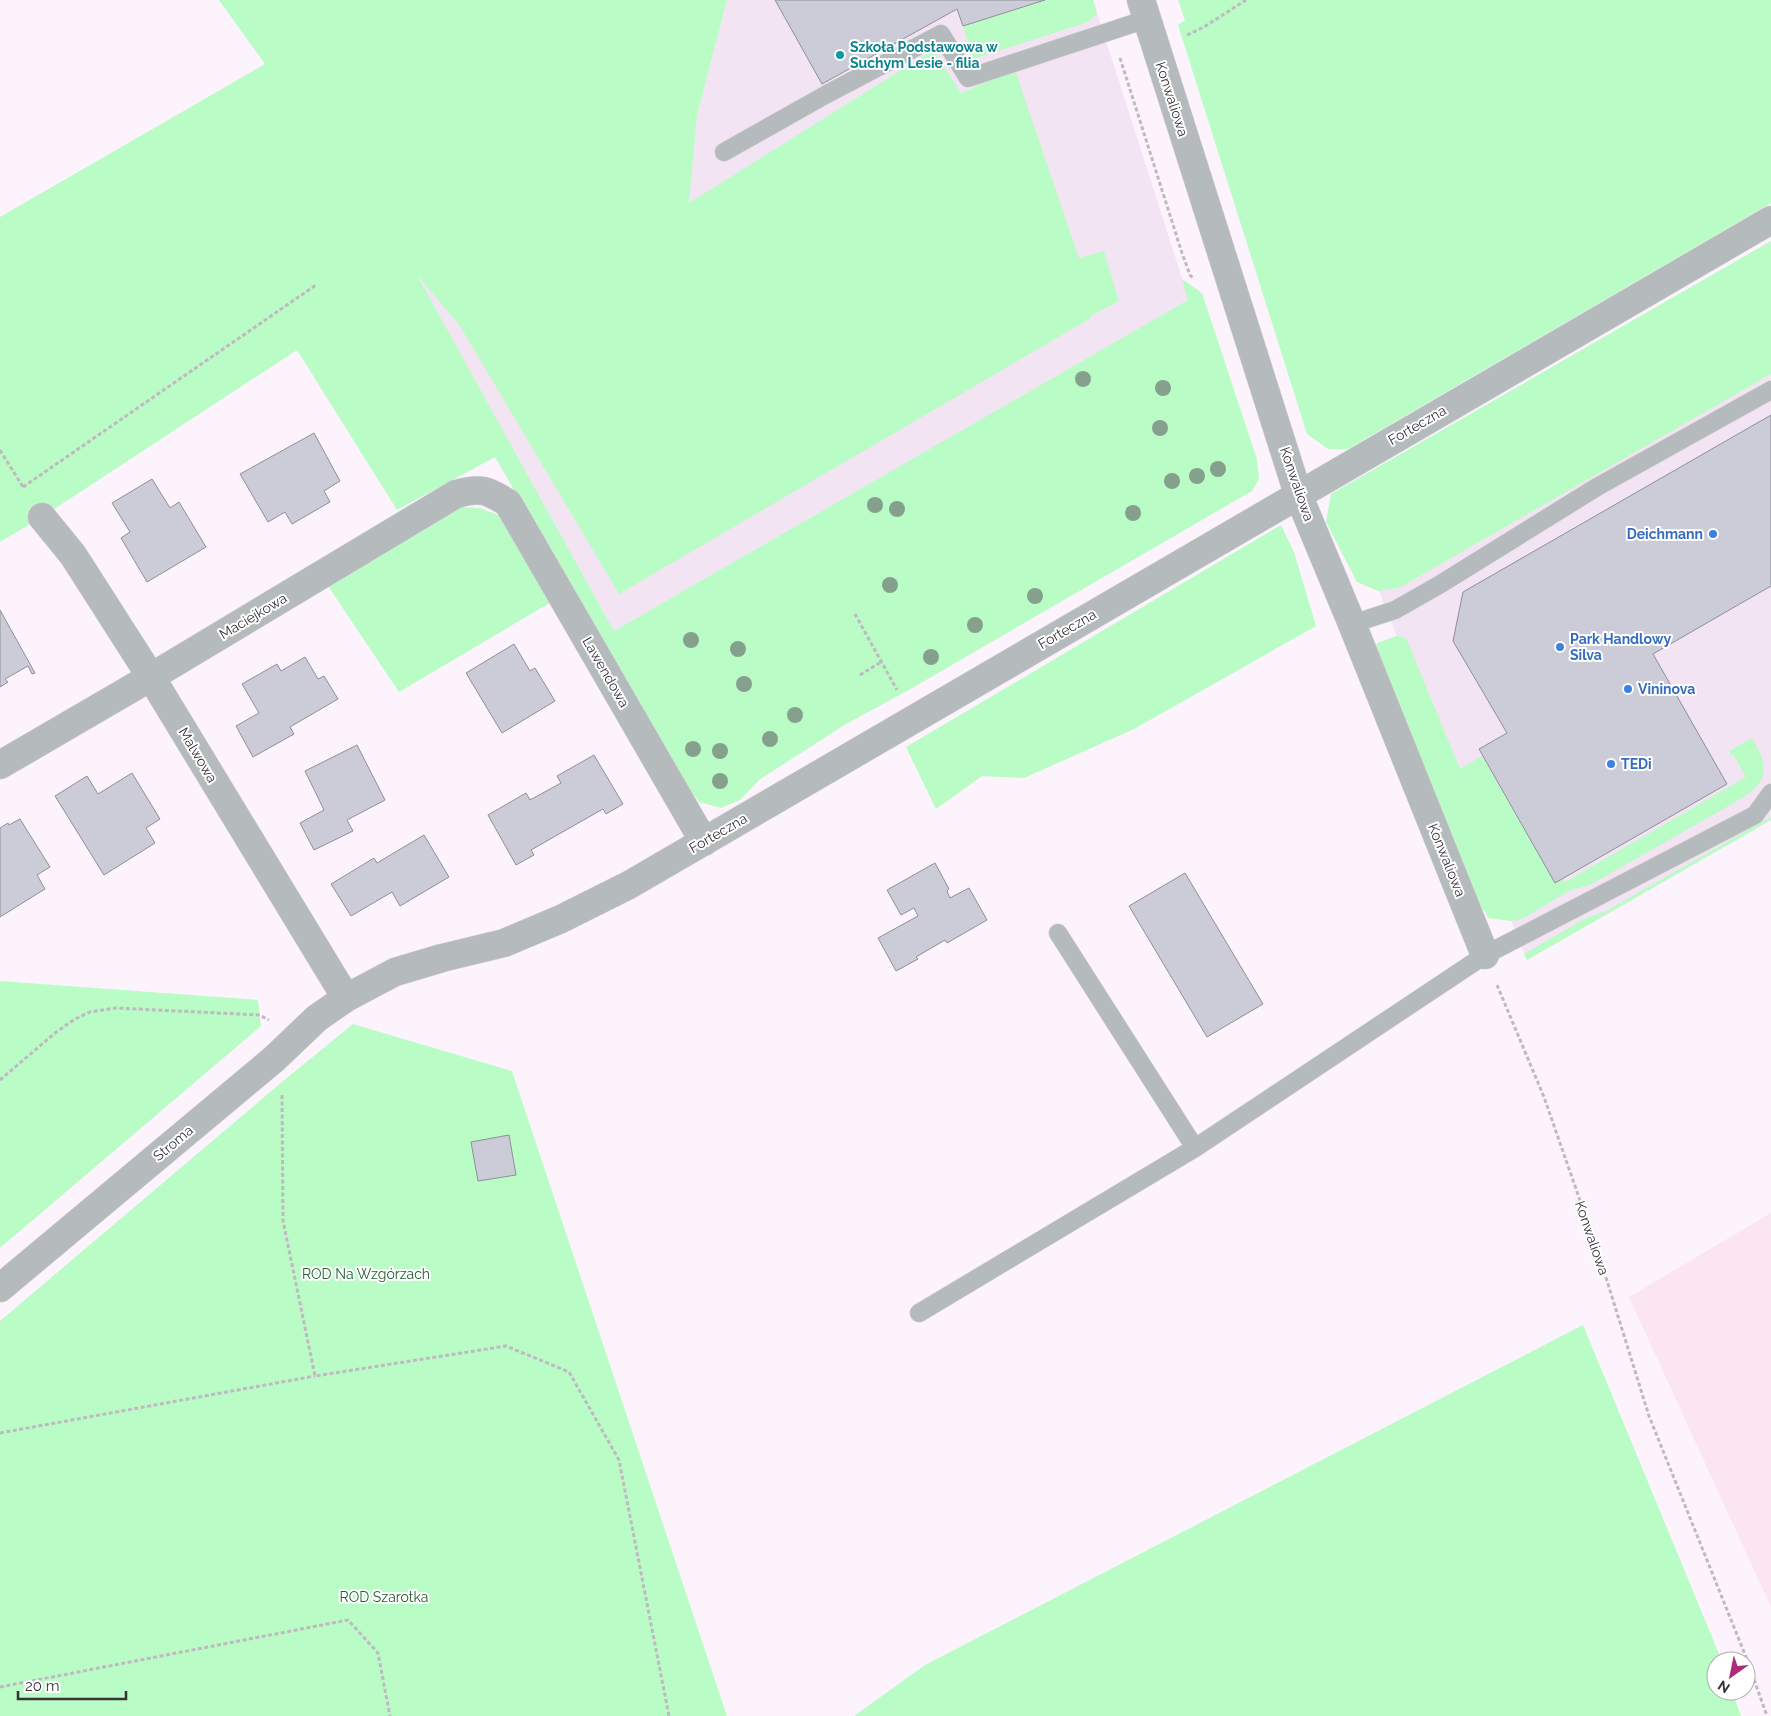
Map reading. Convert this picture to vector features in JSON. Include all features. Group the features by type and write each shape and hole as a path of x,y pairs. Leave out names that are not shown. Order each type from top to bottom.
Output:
{"street":[{"name":"Konwaliowa","path":"1144,10 1298,494 1485,955"},
{"name":"Forteczna","path":"346,998 395,972 504,943 562,919 629,885 1771,220"},
{"name":"Maciejkowa","path":"0,765 456,494 473,489 484,490 508,503"},
{"name":"Lawendowa","path":"508,503 704,842"},
{"name":"Malwowa","path":"42,517 73,555 151,677 346,998"},
{"name":"Stroma","path":"0,1288 274,1059 317,1018 346,998"}],"lane":[{"path":"724,152 826,94 941,34 961,78 1144,10"},
{"path":"1352,624 1395,610 1440,585 1597,487 1771,390"},
{"path":"919,1314 1195,1148 1485,955 1755,815 1771,793"},
{"path":"1058,933 1195,1148"}],"path":[{"path":"1157,49 1204,27 1246,0"},
{"path":"23,487 316,285"},
{"path":"0,450 42,517"},
{"path":"855,614 902,698"},
{"path":"860,675 882,662"},
{"name":"Konwaliowa","path":"1485,955 1544,1098 1599,1255 1649,1416 1746,1657 1766,1716"},
{"path":"0,1080 55,1033 76,1019 90,1012 116,1008 259,1016 298,1036"},
{"path":"274,1059 282,1082 283,1221 316,1376"},
{"path":"0,1433 316,1376 506,1346 569,1372 619,1460 669,1716"},
{"path":"0,1687 348,1620 378,1652 390,1716"}],"shaded area":[{"path":"727,0 1093,0 1189,300 614,631 415,272 697,115"},
{"path":"1771,366 1771,820 1527,960 1378,589"},
{"path":"1771,1213 1771,1607 1629,1297"}],"green space":[{"path":"219,0 727,0 697,115 689,203 933,50 961,93 1015,70 1079,258 1104,251 1119,301 1090,316 1091,318 619,594 460,326 417,275 614,631 1188,300 1182,279 1202,293 1257,459 1259,479 1252,491 907,691 846,724 759,780 740,800 721,808 699,802 676,771 495,457 397,510 297,350 42,517 0,542 0,217 265,64"},
{"path":"1045,0 1093,0 1097,13 1088,22 973,59 963,26"},
{"path":"1178,0 1771,0 1771,203 1348,449 1328,449 1307,434 1178,25 1185,20"},
{"path":"1771,241 1771,374 1399,588 1378,591 1357,582 1326,522 1331,494"},
{"path":"460,507 480,508 511,520 553,601 399,692 328,586"},
{"path":"1281,525 1294,552 1316,626 1134,729 1024,778 982,776 936,809 906,747"},
{"path":"1396,636 1404,637 1407,640 1460,769 1482,756 1555,883 1563,879 1565,882 1746,777 1733,754 1731,756 1729,751 1752,738 1763,763 1764,771 1762,777 1759,784 1744,797 1590,885 1571,890 1524,918 1511,921 1488,918 1484,910 1477,913 1373,655 1377,643"},
{"path":"1771,817 1771,820 1527,960 1524,954 1588,917 1604,912"},
{"path":"0,981 258,1000 261,1026 0,1248"},
{"name":"ROD Na Wzgórzach","path":"353,1024 512,1071 727,1716 0,1716 0,1321"},
{"path":"1583,1325 1718,1651 1706,1651 1706,1701 1736,1701 1741,1716 854,1716 925,1665"}],"building":[{"name":"Szkoła Podstawowa w Suchym Lesie - filia","path":"775,0 1045,0 963,26 957,9 822,84"},
{"name":"Park Handlowy Silva","path":"1771,415 1771,586 1653,654 1727,784 1555,883 1479,749 1507,733 1453,641 1463,592"},
{"path":"314,433 340,481 324,491 330,502 292,524 285,512 268,522 240,474"},
{"path":"152,479 170,508 179,502 206,547 147,582 121,538 130,532 112,503"},
{"path":"0,610 35,673 32,674 28,666 5,679 8,682 0,687"},
{"path":"514,644 530,671 535,668 555,701 502,733 466,673"},
{"path":"305,657 318,679 324,676 338,699 290,727 294,734 253,757 236,726 259,713 242,684 277,664 281,671"},
{"path":"357,745 385,800 347,820 353,831 314,850 300,823 324,810 305,771"},
{"path":"594,755 623,804 606,814 603,809 531,850 534,855 516,865 488,815 526,793 530,800 561,783 557,776"},
{"path":"132,773 160,819 146,828 155,843 104,875 55,796 87,776 98,794"},
{"path":"20,819 50,867 37,875 45,889 0,917 0,828"},
{"path":"424,835 449,877 400,906 392,892 351,916 331,884 374,858 377,863"},
{"path":"935,863 949,889 947,891 950,898 969,888 987,920 947,943 945,940 916,957 918,959 896,971 878,938 918,916 914,908 901,915 887,890"},
{"path":"1185,873 1263,1004 1207,1037 1129,906"},
{"path":"509,1135 516,1175 478,1181 471,1142"}],"place":[{"name":"Szkoła Podstawowa w Suchym Lesie - filia","path":"840,55"},
{"name":"Deichmann","path":"1713,534"},
{"name":"Park Handlowy Silva","path":"1560,647"},
{"name":"Vininova","path":"1628,689"},
{"name":"TEDi","path":"1611,764"}],"park label":[{"name":"ROD Szarotka","path":"384,1597"}]}
